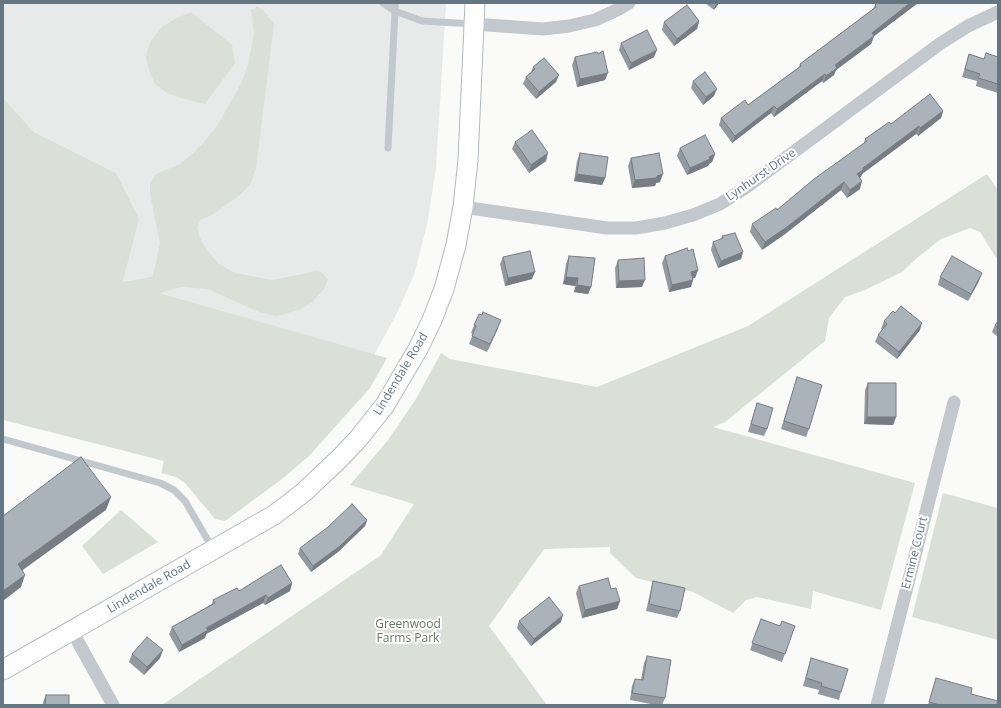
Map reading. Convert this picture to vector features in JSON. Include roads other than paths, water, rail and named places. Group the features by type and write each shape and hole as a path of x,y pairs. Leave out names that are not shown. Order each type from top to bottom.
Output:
{"street":[{"name":"Lindendale Road","path":"3,670 72,632 274,515 303,493 354,444 385,405 418,349 432,320 444,289 456,245 463,207 468,160 475,3"},
{"path":"474,24 543,29 569,26 595,20 629,3"},
{"name":"Lynhurst Drive","path":"463,207 607,228 636,228 665,224 693,215 720,204 744,188 941,42 968,26 998,12"},
{"name":"Ermine Court","path":"877,705 954,402"},
{"path":"72,632 113,705"}],"lane":[{"path":"382,3 395,11 422,21 474,24"},
{"path":"388,148 395,3"},
{"path":"3,439 160,483 174,490 185,501 213,550"}],"park label":[{"name":"Greenwood Farms Park","path":"408,632"}]}
